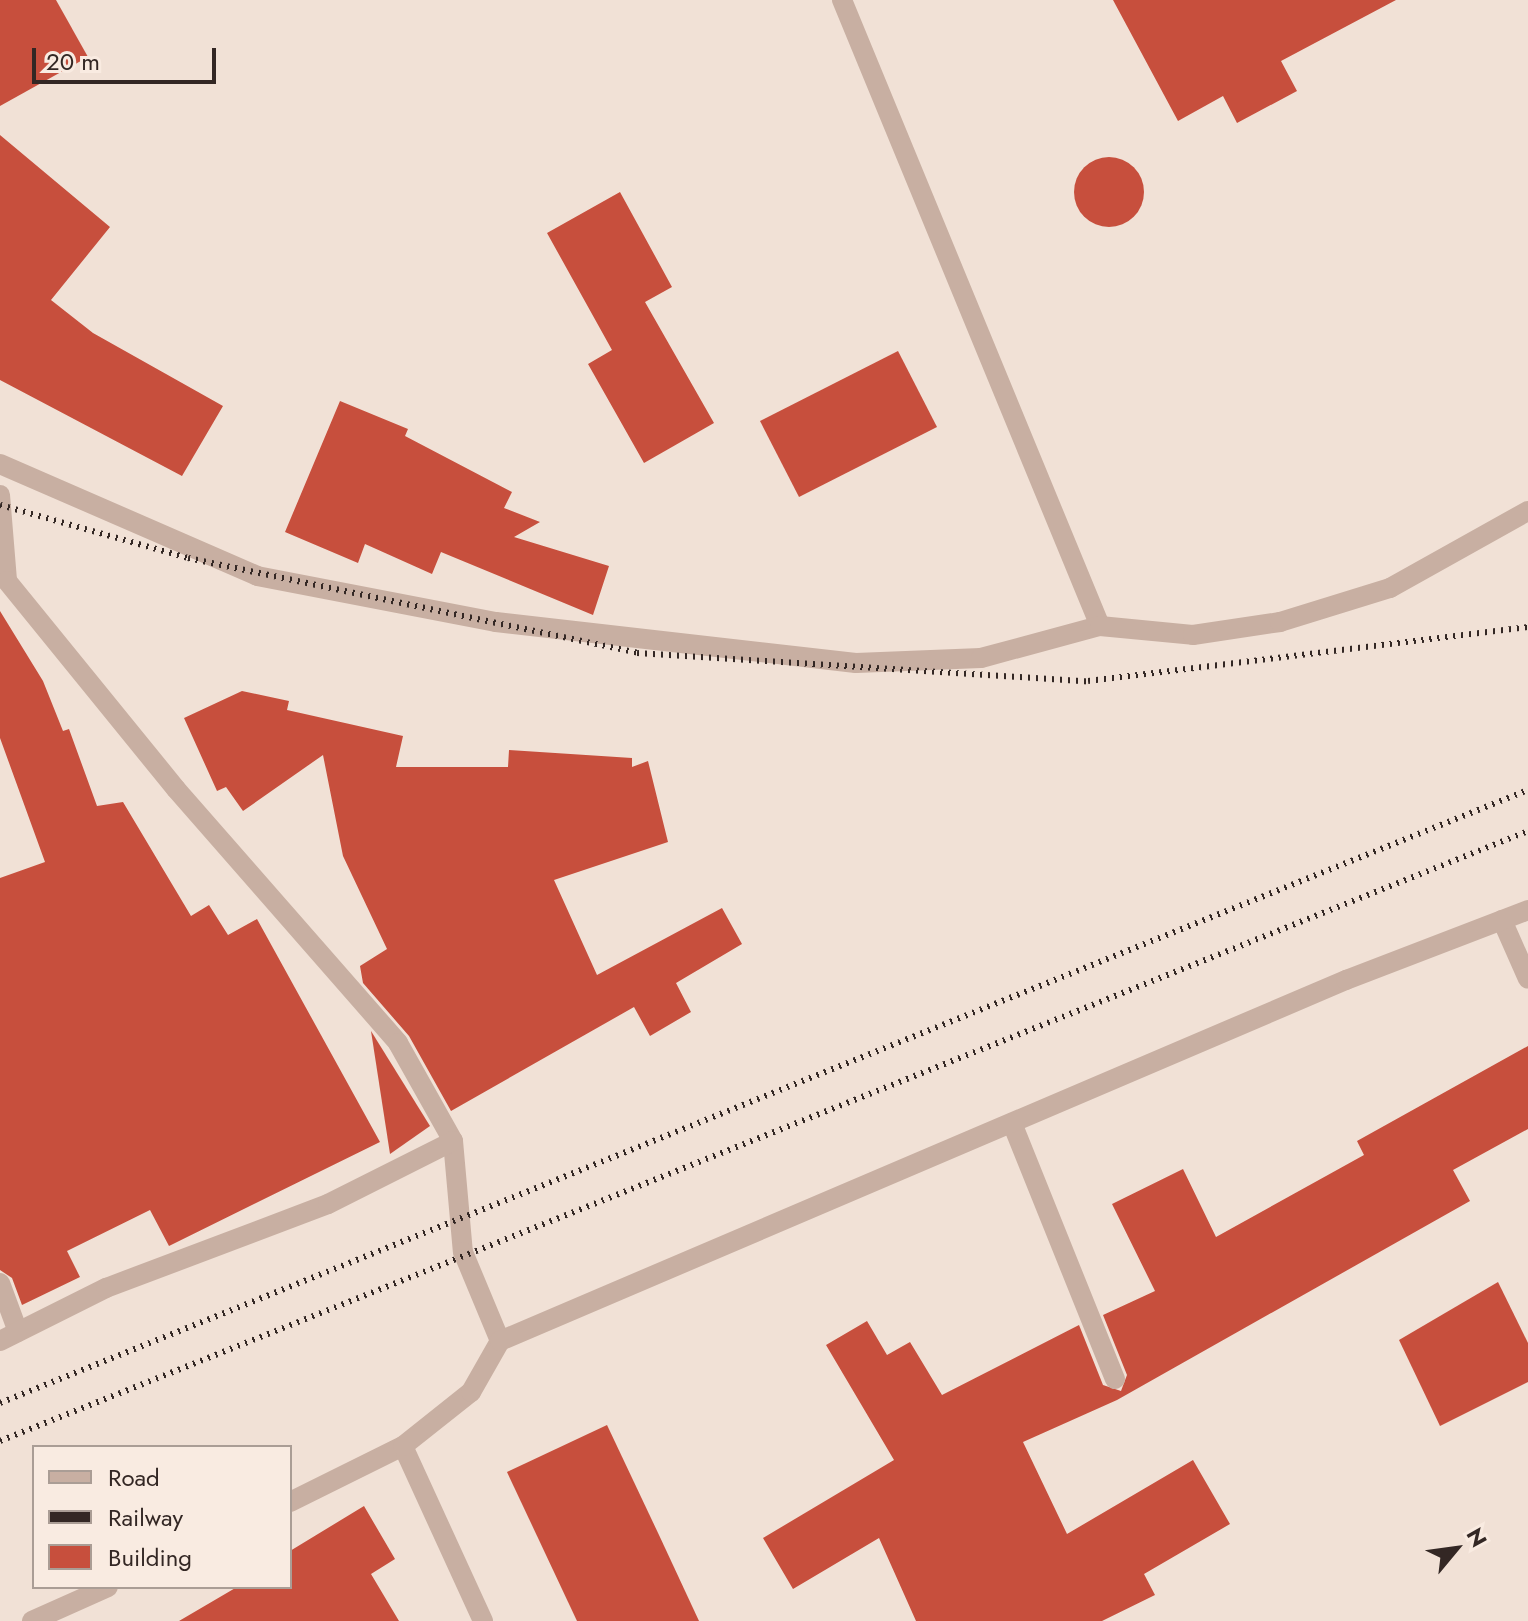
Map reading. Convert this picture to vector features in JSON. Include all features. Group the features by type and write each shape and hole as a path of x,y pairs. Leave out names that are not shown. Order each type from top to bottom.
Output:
{"street":[{"path":"842,0 1100,626"},
{"path":"0,464 257,576 496,622 856,663 981,658 1100,626 1193,635 1280,622 1390,588 1528,511"},
{"path":"0,495 3,581 176,789 398,1043 453,1141 463,1252 500,1341"},
{"path":"292,1501 403,1446 471,1392 500,1341 1012,1123 1528,910"},
{"path":"1502,920 1528,979"},
{"path":"1012,1123 1115,1379"},
{"path":"0,1283 9,1337 106,1288 300,1217 453,1141"},
{"path":"403,1446 483,1621"},
{"path":"32,1621 104,1589"}],"building":[{"path":"0,0 56,0 88,57 0,106"},
{"path":"1113,0 1396,0 1281,61 1297,91 1237,123 1223,96 1178,121"},
{"path":"0,135 110,227 51,300 93,333 223,406 182,476 0,380"},
{"path":"1109,157 1134,167 1144,192 1134,217 1109,227 1084,217 1074,192 1084,167"},
{"path":"620,192 672,287 645,302 714,423 644,463 588,364 612,350 547,233"},
{"path":"898,351 937,427 799,497 760,421"},
{"path":"340,401 408,429 405,436 512,492 504,508 540,522 514,537 609,566 593,615 441,552 432,574 365,544 358,563 285,532"},
{"path":"0,611 43,681 63,731 69,729 97,806 123,802 191,916 209,905 228,935 257,919 380,1142 169,1246 150,1210 67,1251 80,1277 22,1305 12,1278 0,1270 0,878 45,862 0,738"},
{"path":"242,691 289,701 287,710 403,736 396,767 508,767 509,750 632,758 632,767 648,761 668,842 554,880 597,975 722,908 742,944 676,983 691,1012 650,1036 634,1007 451,1111 409,1036 363,983 360,966 387,949 343,856 323,755 243,811 226,787 217,791 184,718"},
{"path":"371,1031 430,1126 390,1154"},
{"path":"1528,1046 1528,1129 1453,1170 1470,1201 1117,1400 1023,1442 1067,1534 1193,1460 1230,1524 1144,1574 1155,1595 1102,1621 916,1621 879,1538 793,1589 763,1538 894,1460 826,1345 867,1321 887,1355 910,1342 942,1395 1079,1325 1103,1385 1121,1391 1127,1375 1103,1315 1155,1291 1112,1204 1183,1169 1216,1237 1364,1155 1357,1141"},
{"path":"1498,1282 1528,1343 1528,1382 1440,1426 1399,1340"},
{"path":"607,1425 699,1621 577,1621 507,1472"},
{"path":"364,1506 395,1559 371,1574 399,1621 179,1621 234,1589 292,1589 292,1550"}],"railway":[{"path":"0,505 188,558 637,653 1088,681 1528,627"},
{"path":"0,1403 1528,790"},
{"path":"0,1441 1528,831"}]}
